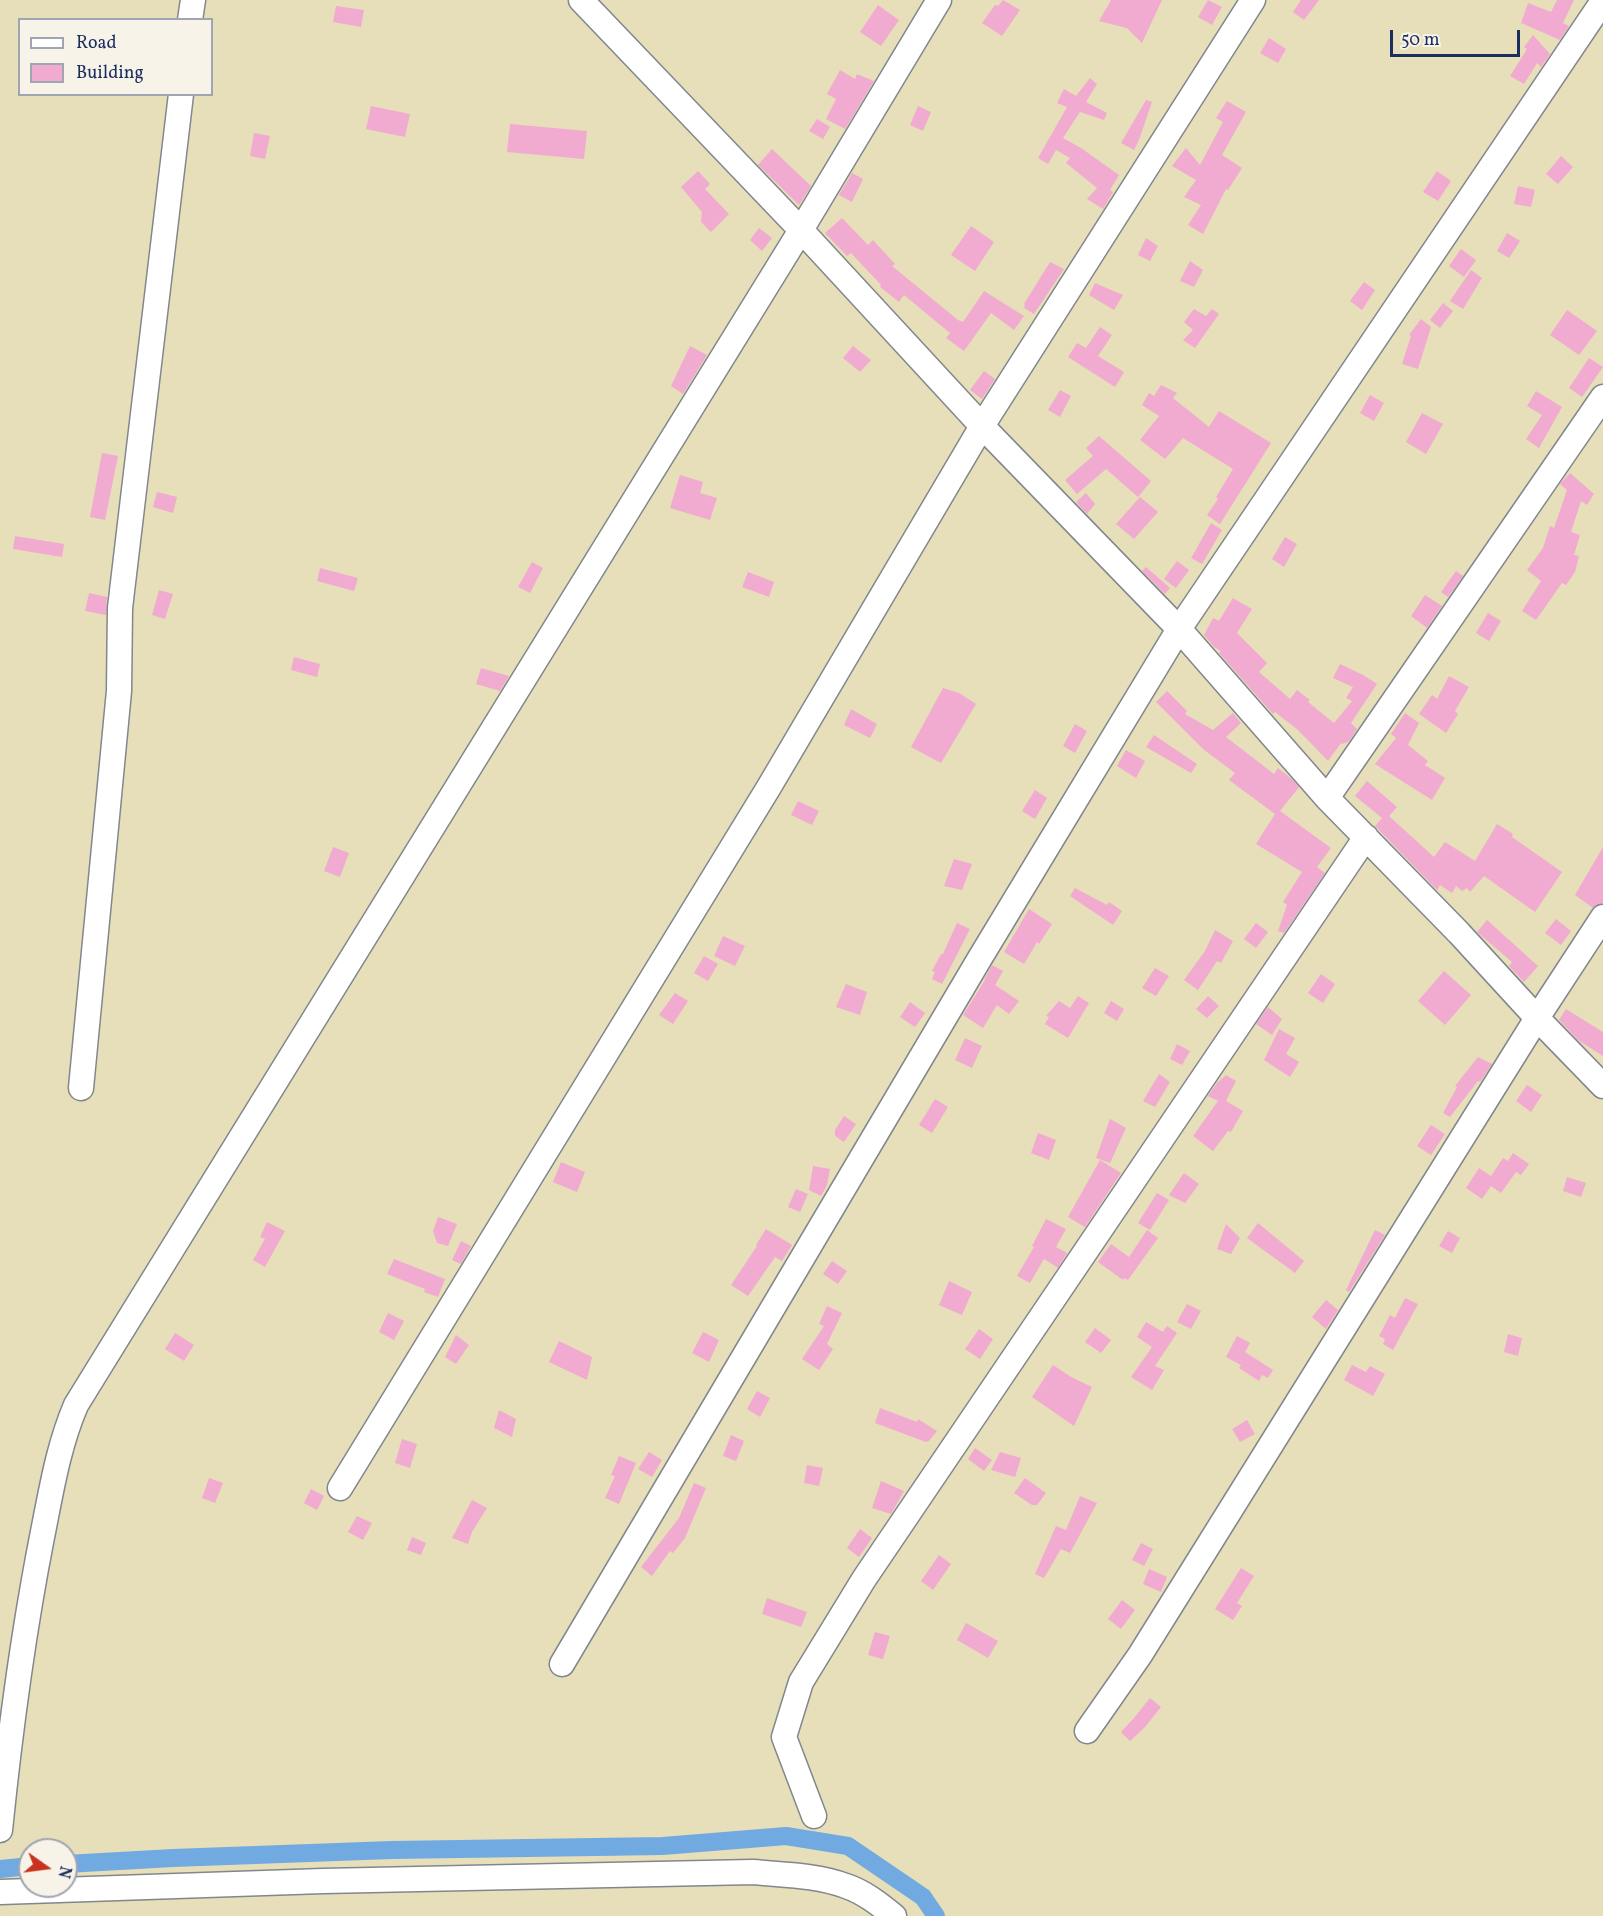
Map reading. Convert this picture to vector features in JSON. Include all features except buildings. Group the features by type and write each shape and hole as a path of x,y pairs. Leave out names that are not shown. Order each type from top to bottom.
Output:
{"street":[{"path":"190,18 193,0"},
{"path":"0,1830 10,1731 35,1573 57,1463 66,1429 76,1405 801,230 939,0"},
{"path":"340,1488 762,797 982,426 1253,0"},
{"path":"562,1664 955,999 1179,629 1603,1"},
{"path":"591,3 982,426 1179,629 1327,798 1459,933 1603,1086"},
{"path":"81,1088 119,691 120,608 181,96"},
{"path":"1327,798 1603,397"},
{"path":"814,1816 784,1737 801,1682 864,1579 1366,837"},
{"path":"1087,1731 1140,1655 1537,1018 1603,917"},
{"path":"0,1892 323,1881 753,1872 802,1876 846,1885 876,1901 894,1916"}],"waterway":[{"path":"78,1863 392,1850 663,1846 786,1836 848,1846 923,1897 936,1916"},
{"path":"0,1869 18,1867"}]}
